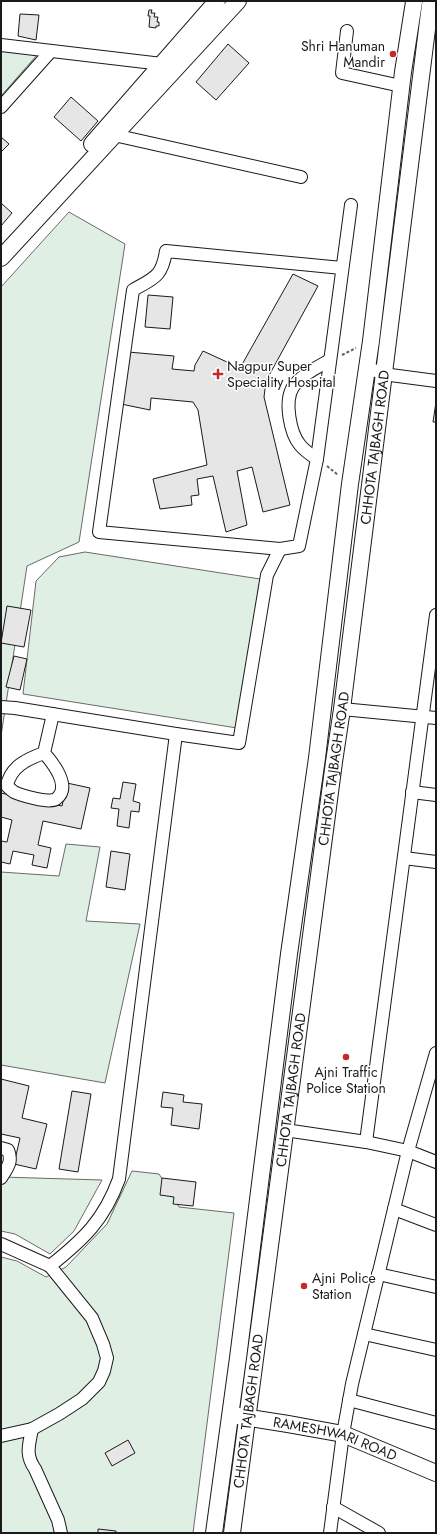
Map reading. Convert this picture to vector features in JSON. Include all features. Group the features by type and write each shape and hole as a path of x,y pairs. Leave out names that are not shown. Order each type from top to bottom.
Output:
{"main road":[{"path":"1,247 217,1"},
{"path":"1,258 238,1"},
{"path":"214,1533 286,978 324,707 350,484 371,341 402,86 427,2"},
{"name":"CHHOTA TAJBAGH ROAD","path":"232,1533 342,709 383,374 390,332 427,2"},
{"path":"324,707 342,709"},
{"name":"RAMESHWARI ROAD","path":"230,1416 248,1417 343,1434 436,1473"}],"street":[{"path":"348,31 342,73 402,86"},
{"path":"1,45 162,64"},
{"path":"1,106 51,51"},
{"path":"114,135 301,177"},
{"path":"342,268 166,251 164,263 159,274 133,290 98,532 280,549 300,546 317,459 351,205"},
{"path":"317,459 300,445 292,431 288,404 293,387 309,371 330,360"},
{"path":"367,367 383,374 436,381"},
{"path":"1,707 239,743 267,575 280,549"},
{"path":"366,1142 412,792 435,635 436,615"},
{"path":"342,709 436,718"},
{"path":"44,753 53,714"},
{"path":"50,1266 86,1236 97,1223 112,1198 119,1179 176,734"},
{"path":"44,753 52,762 60,776 62,784 61,792 56,799 52,801 36,798 14,792 9,789 7,786 8,778 11,772 35,756 44,753"},
{"path":"412,792 436,795"},
{"path":"404,858 436,862"},
{"path":"330,1533 349,1400 408,1151 432,1085 436,1053"},
{"path":"286,1130 366,1142 408,1151 436,1162"},
{"path":"1,1148 8,1150 10,1156 10,1163 1,1178"},
{"path":"394,1209 436,1225"},
{"path":"1,1244 50,1266 92,1318 107,1358 104,1371 99,1382 82,1398 59,1414 32,1429 1,1436"},
{"path":"378,1274 436,1287"},
{"path":"364,1334 436,1350"},
{"path":"349,1400 436,1423"},
{"path":"32,1429 28,1455 58,1520 61,1533"},
{"path":"333,1507 380,1533"}],"path":[{"path":"330,360 371,341"},
{"path":"317,459 350,484"}],"green space":[{"path":"1,51 37,55 1,96"},
{"path":"69,212 125,244 79,542 27,566 1,736 1,287"},
{"path":"85,552 260,579 237,728 23,694 36,581 59,557"},
{"path":"66,844 100,847 86,921 140,924 105,1083 1,1065 1,872 59,876"},
{"path":"132,1171 159,1174 179,1207 234,1213 193,1533 1,1533 1,1257 17,1261 46,1277 66,1267 107,1224"},
{"path":"1,1177 102,1180 74,1231 50,1254 15,1234 1,1231"}],"building":[{"path":"149,10 152,10 151,13 155,13 154,17 158,17 157,22 159,22 159,26 156,26 156,28 149,27"},
{"path":"20,14 39,15 36,40 18,36"},
{"path":"228,44 249,63 216,100 196,82"},
{"path":"71,97 98,121 81,141 54,117"},
{"path":"1,137 9,144 1,152"},
{"path":"1,203 12,213 1,226"},
{"path":"293,274 318,286 266,381 264,397 290,505 263,512 252,467 237,471 247,525 226,532 213,476 197,479 199,495 191,496 192,505 160,509 153,479 207,465 198,410 193,402 151,398 150,410 121,404 128,352 174,356 172,369 194,371 195,365 203,351 240,368"},
{"path":"148,295 173,297 170,329 145,327"},
{"path":"436,402 436,422 433,422"},
{"path":"7,606 31,610 24,647 1,643"},
{"path":"14,656 27,659 20,690 6,687"},
{"path":"123,782 136,784 133,801 140,803 139,812 131,811 129,828 117,826 119,809 111,808 113,798 120,799"},
{"path":"67,783 90,788 81,829 43,821 38,845 51,848 47,868 32,865 34,855 13,851 10,864 1,862 1,841 7,842 12,820 1,817 1,793 62,806"},
{"path":"111,851 130,854 125,890 106,887"},
{"path":"1,1079 29,1086 22,1118 47,1124 36,1169 14,1164 20,1138 1,1134"},
{"path":"72,1091 91,1094 78,1172 59,1169"},
{"path":"163,1092 184,1095 183,1102 202,1104 199,1129 171,1125 173,1108 161,1107"},
{"path":"162,1178 196,1182 193,1206 173,1204 174,1197 160,1195"},
{"path":"128,1440 135,1453 112,1466 105,1453"},
{"path":"98,1529 116,1531 116,1533 98,1533"}],"place":[{"name":"Shri Hanuman Mandir","path":"393,54"},
{"name":"Nagpur Super Speciality Hospital","path":"218,374"},
{"name":"Ajni Traffic Police Station","path":"346,1057"},
{"name":"Ajni Police Station","path":"304,1286"}]}
